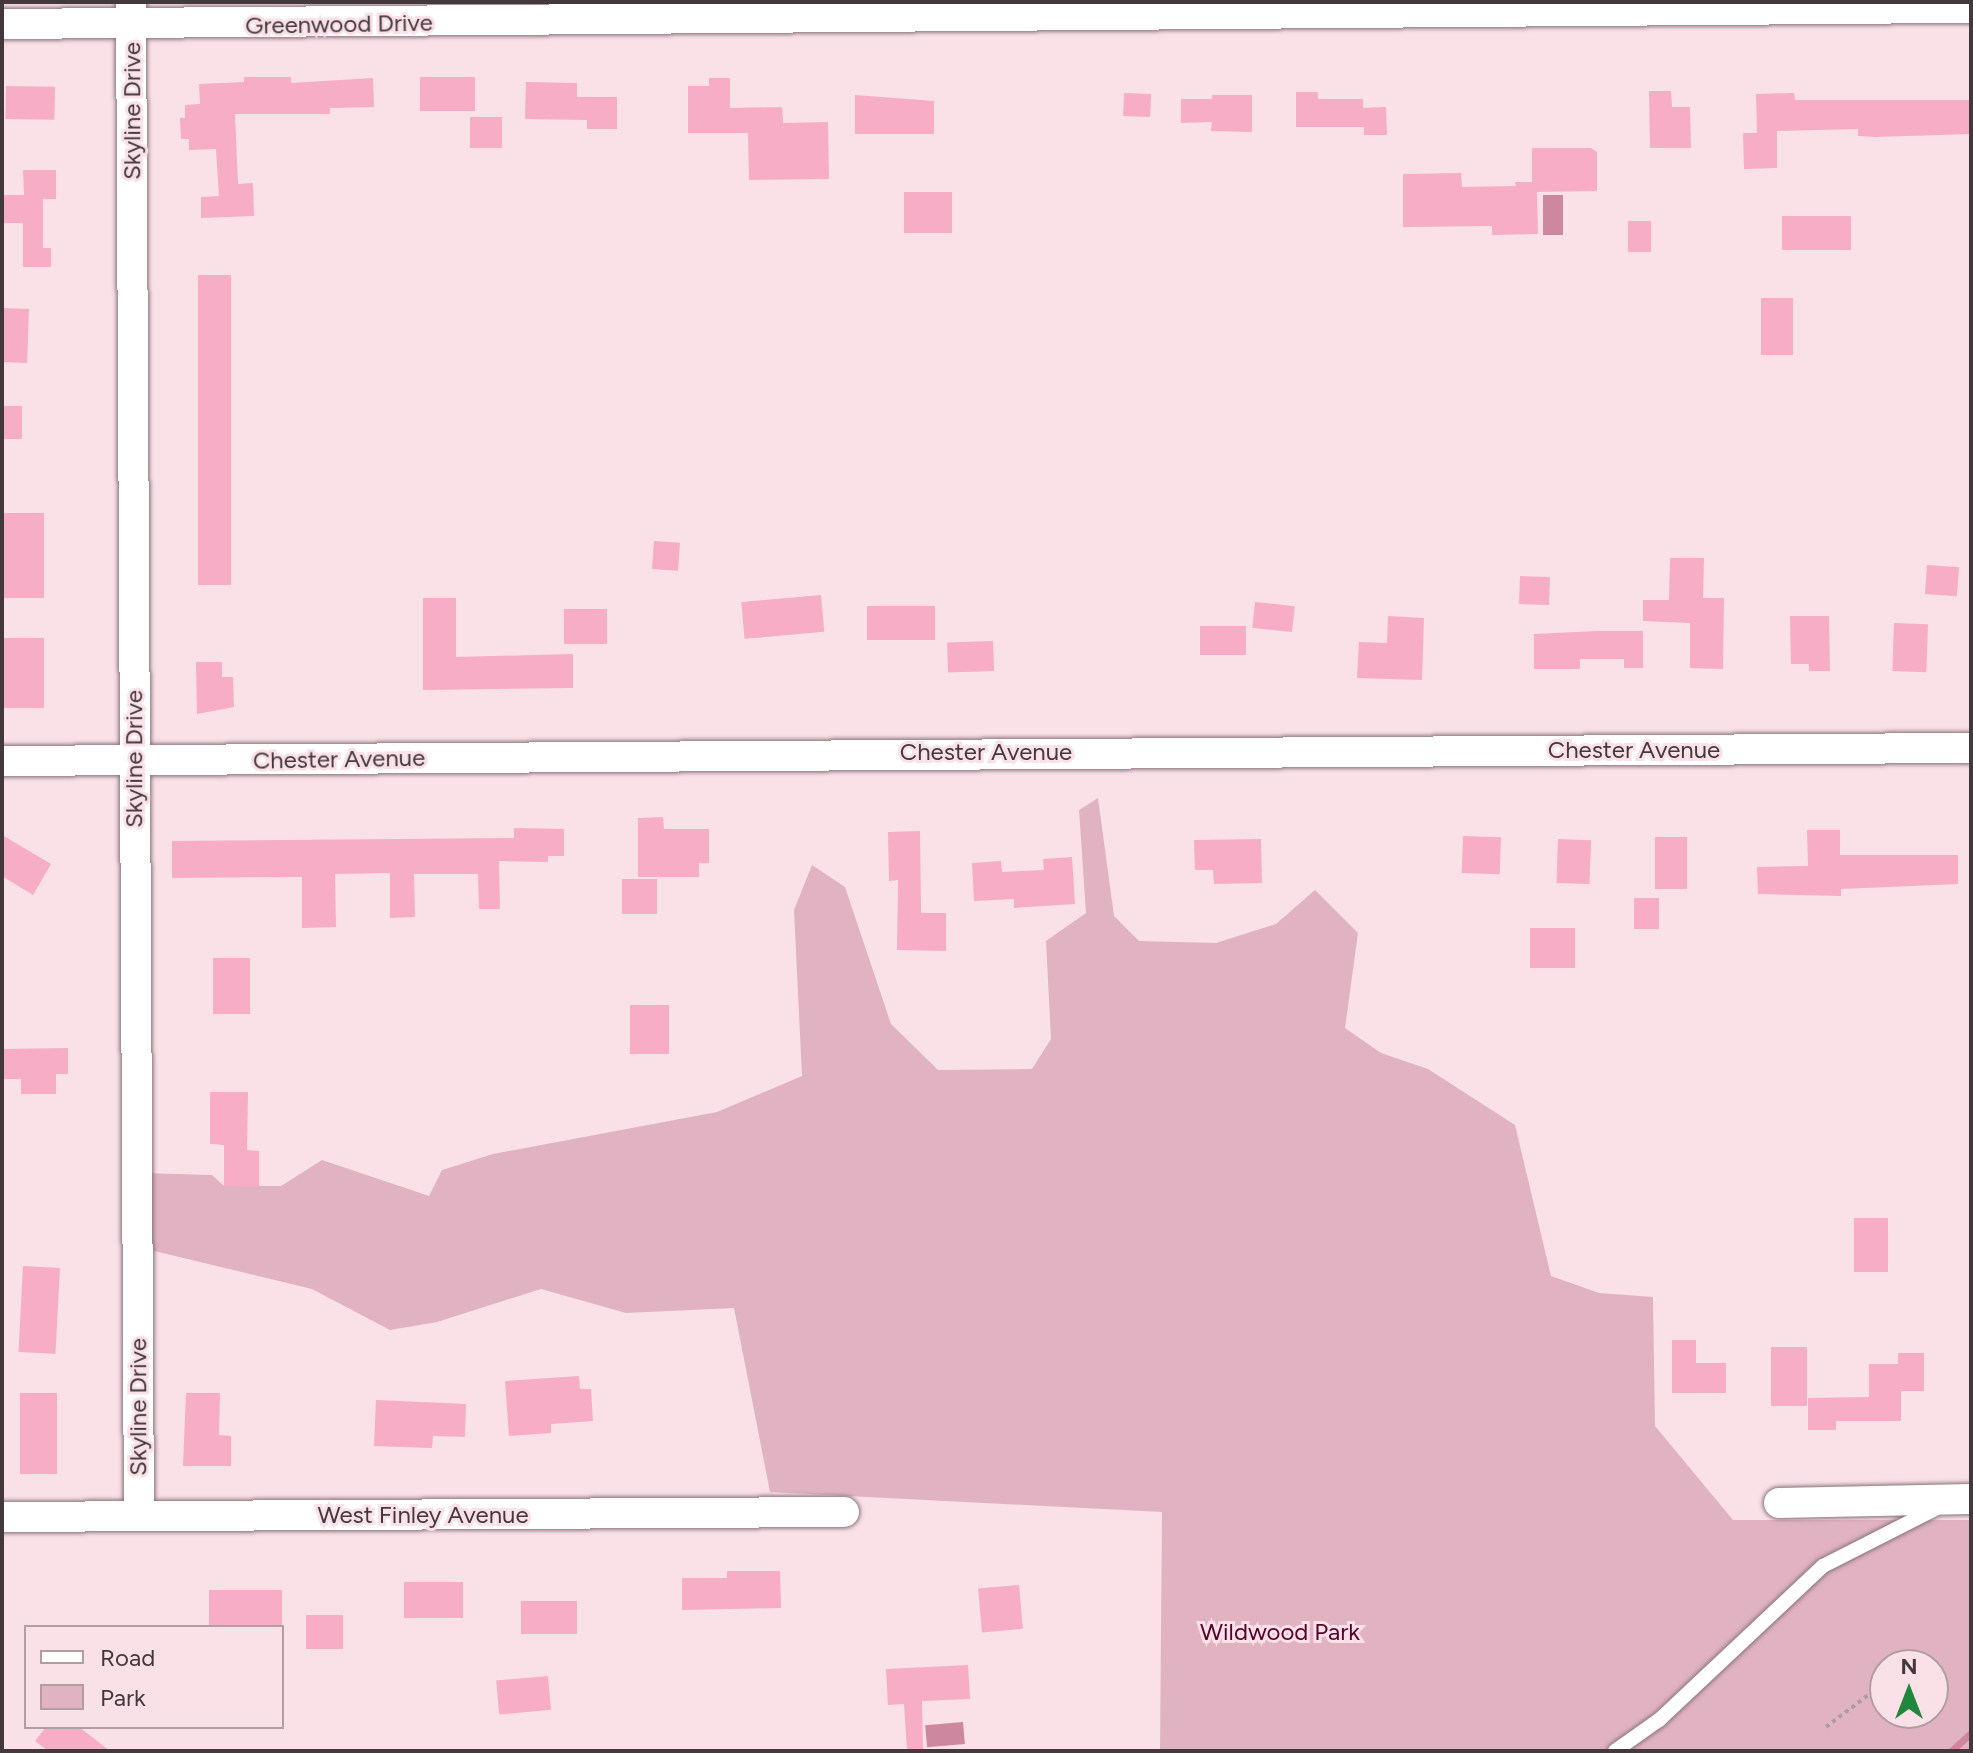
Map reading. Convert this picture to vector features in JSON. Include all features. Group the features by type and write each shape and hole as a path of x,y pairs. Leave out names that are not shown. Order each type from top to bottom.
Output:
{"street":[{"name":"Greenwood Drive","path":"2,24 132,14 1873,5 1971,8"},
{"name":"Skyline Drive","path":"132,14 139,1516"},
{"name":"Chester Avenue","path":"2,761 134,762 693,753 1971,748"},
{"path":"1779,1503 1961,1500"},
{"name":"West Finley Avenue","path":"2,1517 844,1512"}],"lane":[{"path":"1615,1751 1659,1720 1823,1566 1961,1500"}],"path":[{"path":"1826,1727 1869,1694"}],"green space":[{"name":"Wildwood Park","path":"1098,798 1114,916 1139,941 1216,943 1276,924 1315,890 1358,933 1345,1028 1381,1053 1428,1069 1515,1125 1551,1276 1599,1293 1653,1297 1655,1426 1733,1520 1971,1520 1971,1751 1160,1751 1162,1512 770,1492 734,1308 626,1313 541,1289 437,1322 390,1330 312,1289 146,1249 143,1173 212,1175 224,1186 281,1186 322,1160 429,1196 442,1170 493,1154 717,1112 802,1076 794,910 812,865 845,887 891,1024 938,1070 1032,1069 1051,1039 1046,941 1086,913 1079,810"}],"shaded area":[{"path":"1543,195 1563,195 1563,235 1543,235"},
{"path":"963,1722 965,1744 927,1747 925,1725"}],"building":[{"path":"244,77 291,77 291,83 373,78 374,107 330,108 330,114 235,114 238,184 253,183 254,216 201,218 201,197 219,196 216,149 189,150 189,139 181,139 180,118 185,118 185,105 200,104 199,84 244,82"},
{"path":"420,77 475,77 475,111 420,111"},
{"path":"709,78 730,78 730,108 782,107 783,123 828,122 829,179 749,180 748,133 688,133 688,86 709,86"},
{"path":"526,82 577,83 577,97 617,97 617,129 587,129 587,120 525,119"},
{"path":"6,86 55,87 54,120 5,119"},
{"path":"1649,91 1671,91 1672,107 1690,107 1691,148 1650,148"},
{"path":"1296,92 1318,92 1318,99 1363,99 1363,108 1386,107 1387,135 1364,135 1364,127 1296,127"},
{"path":"1124,93 1151,94 1150,117 1123,116"},
{"path":"1794,93 1795,100 1971,100 1971,134 1875,137 1858,136 1858,129 1777,131 1777,168 1744,169 1743,133 1757,133 1756,94"},
{"path":"855,95 934,101 934,134 855,134"},
{"path":"1212,95 1252,95 1252,132 1211,131 1212,122 1181,123 1181,99 1212,99"},
{"path":"470,117 502,117 502,148 470,148"},
{"path":"1532,148 1591,148 1597,152 1597,191 1537,192 1538,234 1492,235 1492,226 1403,227 1403,174 1461,173 1462,187 1516,186 1515,182 1532,182"},
{"path":"23,170 56,170 56,199 43,199 43,248 51,248 51,267 23,267 23,223 2,223 2,195 24,195"},
{"path":"904,192 952,192 952,233 904,233"},
{"path":"1782,216 1851,216 1851,250 1782,250"},
{"path":"1628,221 1651,221 1651,252 1628,252"},
{"path":"198,275 231,275 231,585 198,585"},
{"path":"1761,298 1793,298 1793,355 1761,355"},
{"path":"2,308 29,309 27,363 2,362"},
{"path":"2,406 22,406 22,439 2,439"},
{"path":"2,513 44,513 44,598 2,598"},
{"path":"654,541 680,543 678,571 652,569"},
{"path":"1670,558 1704,558 1703,598 1724,598 1723,669 1690,668 1690,623 1643,621 1643,600 1669,600"},
{"path":"1927,565 1959,567 1957,596 1925,594"},
{"path":"1520,576 1550,577 1549,605 1519,604"},
{"path":"821,595 824,632 745,639 741,602"},
{"path":"423,598 456,598 456,657 573,654 573,688 423,690"},
{"path":"1255,602 1295,606 1292,632 1252,628"},
{"path":"867,606 935,606 935,640 867,640"},
{"path":"564,609 607,609 607,644 564,644"},
{"path":"1388,616 1424,618 1422,680 1357,678 1359,642 1387,643"},
{"path":"1790,616 1829,616 1830,671 1809,671 1809,664 1791,664"},
{"path":"1894,623 1928,624 1926,672 1892,671"},
{"path":"1200,626 1246,626 1246,655 1200,655"},
{"path":"1643,631 1643,668 1624,668 1624,659 1580,659 1580,669 1534,669 1534,634"},
{"path":"2,638 44,638 44,708 2,708"},
{"path":"993,641 994,671 948,673 947,643"},
{"path":"196,662 222,662 222,677 233,677 234,707 197,714"},
{"path":"663,817 664,829 709,829 709,863 699,863 699,877 638,877 638,818"},
{"path":"514,828 564,829 564,856 548,856 548,862 499,861 500,909 479,909 478,874 414,874 415,917 390,918 390,873 335,874 336,927 302,928 302,877 172,878 172,841 514,838"},
{"path":"1807,830 1840,830 1840,855 1958,855 1958,884 1841,889 1841,896 1758,894 1757,867 1808,866"},
{"path":"920,831 921,913 946,913 946,951 897,950 898,880 889,881 888,832"},
{"path":"2,835 51,864 33,895 2,876"},
{"path":"1463,836 1501,837 1500,874 1462,873"},
{"path":"1655,837 1687,837 1687,889 1655,889"},
{"path":"1261,839 1262,883 1214,884 1213,870 1195,870 1194,840"},
{"path":"1558,839 1591,840 1589,884 1556,883"},
{"path":"1072,857 1075,904 1014,908 1014,899 974,901 972,863 1001,861 1002,872 1044,870 1043,859"},
{"path":"622,879 657,879 657,914 622,914"},
{"path":"1634,898 1659,898 1659,929 1634,929"},
{"path":"1530,928 1575,928 1575,968 1530,968"},
{"path":"213,958 250,958 250,1014 213,1014"},
{"path":"630,1005 669,1005 669,1054 630,1054"},
{"path":"68,1048 68,1074 56,1074 56,1094 21,1094 21,1079 4,1079 4,1049"},
{"path":"210,1092 248,1092 247,1150 259,1151 259,1187 224,1186 224,1145 210,1144"},
{"path":"1854,1218 1888,1218 1888,1272 1854,1272"},
{"path":"23,1266 60,1268 55,1354 18,1352"},
{"path":"1672,1340 1696,1340 1696,1363 1726,1363 1726,1393 1672,1393"},
{"path":"1771,1347 1807,1347 1807,1406 1771,1406"},
{"path":"1898,1353 1924,1353 1924,1391 1901,1391 1901,1421 1836,1421 1836,1430 1808,1430 1808,1398 1869,1397 1869,1364 1898,1364"},
{"path":"579,1376 580,1389 591,1389 593,1421 551,1424 551,1433 509,1436 505,1381"},
{"path":"20,1393 57,1393 57,1474 20,1474"},
{"path":"186,1393 220,1393 219,1435 231,1436 231,1466 183,1466"},
{"path":"376,1400 466,1404 465,1437 433,1436 432,1448 374,1446"},
{"path":"727,1571 780,1571 781,1608 682,1610 682,1578 727,1578"},
{"path":"404,1582 463,1582 463,1618 404,1618"},
{"path":"1019,1585 1023,1629 982,1632 978,1589"},
{"path":"209,1590 282,1590 282,1625 209,1625"},
{"path":"521,1601 577,1601 577,1634 521,1634"},
{"path":"306,1615 343,1615 343,1649 306,1649"},
{"path":"968,1665 970,1699 922,1701 923,1749 907,1750 904,1704 888,1705 886,1669"},
{"path":"548,1676 551,1710 499,1714 496,1681"},
{"path":"44,1729 82,1729 110,1751 48,1751 35,1741"}],"waterway":[{"path":"1951,1751 1971,1733"}]}
